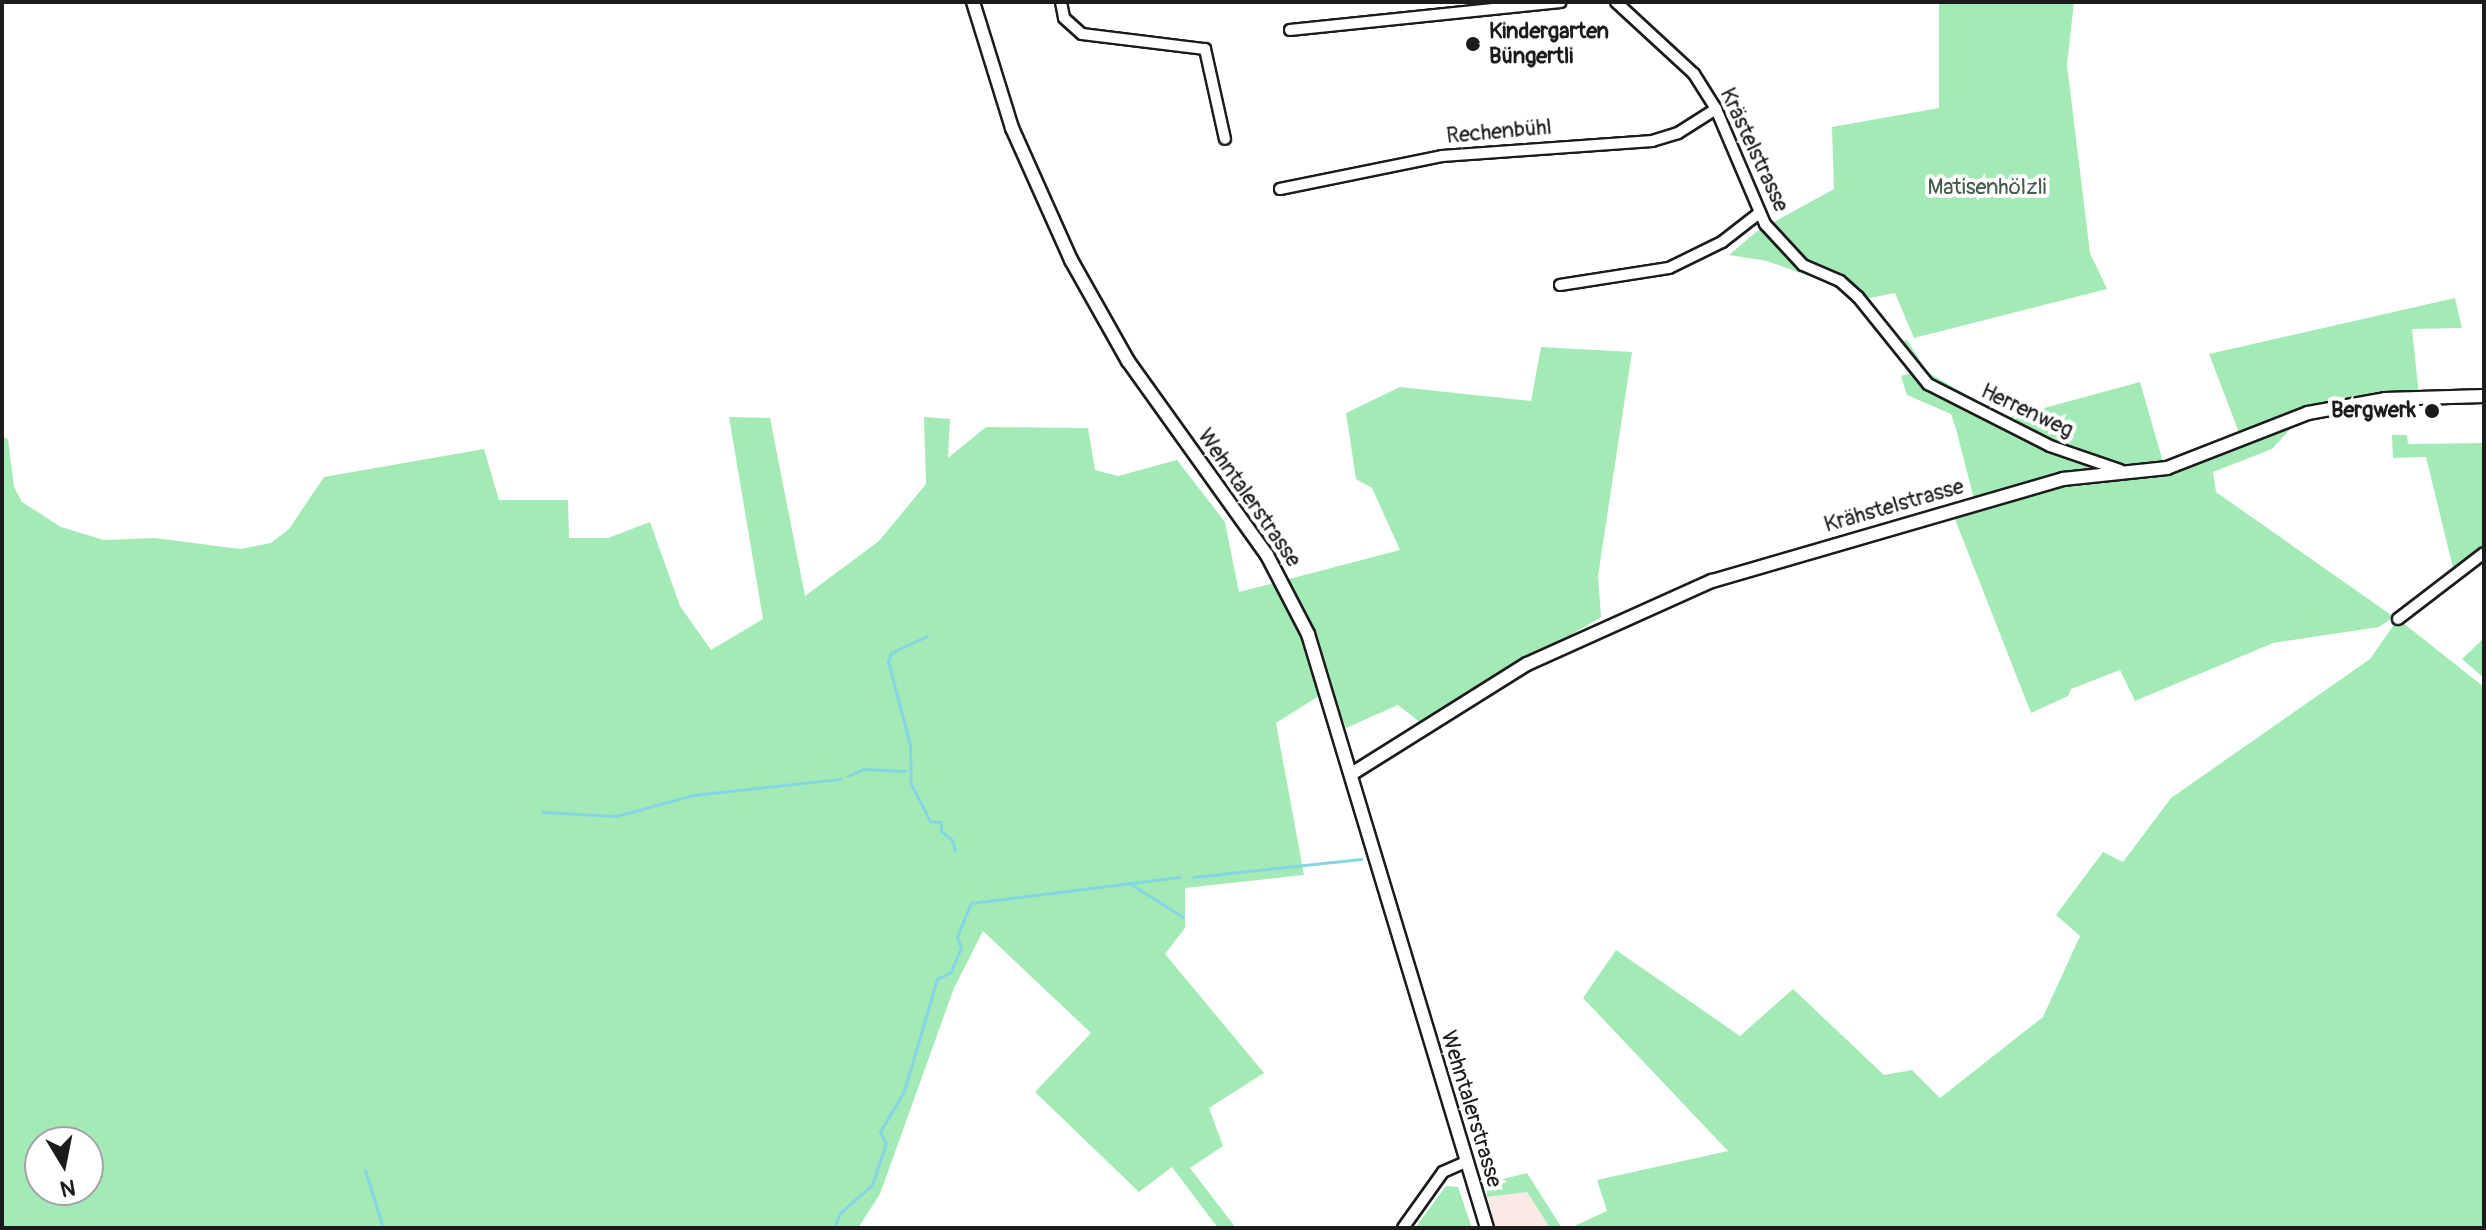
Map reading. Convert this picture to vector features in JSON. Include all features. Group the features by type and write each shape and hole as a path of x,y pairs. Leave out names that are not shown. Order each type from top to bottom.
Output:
{"main road":[{"name":"Wehntalerstrasse","path":"973,2 1012,128 1071,260 1128,361 1280,575 1318,659 1487,1228"},
{"name":"Krähstelstrasse","path":"1353,773 1527,664 1712,581 2063,479 2120,470 2167,468 2299,415 2347,404 2484,396"}],"street":[{"path":"1061,2 1064,18 1082,34 1205,49 1225,139"},
{"path":"1290,30 1561,2"},
{"name":"Krästelstrasse","path":"1616,2 1694,74 1716,109 1758,214 1803,265 1840,281 1858,297 1922,379"},
{"name":"Rechenbühl","path":"1280,189 1442,156 1652,141 1678,133 1716,109"},
{"path":"1560,285 1669,268 1722,242 1758,214"},
{"name":"Herrenweg","path":"1922,379 2050,446 2120,470"},
{"path":"2398,619 2484,553"},
{"path":"1403,1228 1443,1172 1465,1162"}],"shaded area":[{"path":"1527,1192 1550,1228 1496,1228 1487,1197"}],"green space":[{"name":"Matisenhölzli","path":"1939,2 2074,2 2067,65 2090,253 2107,289 1914,338 1895,293 1870,298 1767,261 1729,255 1756,232 1834,189 1832,127 1939,108"},
{"path":"2455,298 2462,328 2412,329 2419,395 2346,401 2240,435 2209,354"},
{"path":"1907,340 1927,372 2007,418 2140,382 2167,476 2292,427 2272,449 2213,472 2216,492 2394,617 2379,627 2273,643 2135,701 2120,670 2071,689 2068,696 2031,713 1953,514 1976,507 1956,429 1951,414 1907,395 1901,376 1917,371 1897,342"},
{"path":"1541,347 1632,352 1598,576 1601,617 1422,724 1398,705 1346,728 1330,689 1276,723 1304,875 1185,888 1185,928 1165,954 1264,1073 1209,1108 1223,1146 1190,1168 1236,1228 1218,1228 1172,1167 1139,1192 1035,1092 1091,1033 983,931 954,988 880,1194 858,1228 2,1228 2,437 8,439 14,487 22,502 61,527 104,540 155,538 240,549 271,543 289,529 324,477 484,449 499,500 568,500 569,538 608,538 650,522 680,606 711,650 763,619 729,417 770,418 805,596 879,541 926,484 924,417 950,419 948,458 986,427 1088,428 1095,470 1118,476 1177,460 1225,522 1239,592 1400,550 1372,488 1356,479 1346,413 1400,387 1531,401"},
{"path":"2392,435 2407,435 2408,444 2484,443 2484,548 2454,572 2426,457 2393,458"},
{"path":"2398,619 2484,687 2484,1228 1570,1228 1607,1211 1597,1180 1728,1151 1583,998 1616,950 1740,1036 1793,989 1884,1075 1912,1070 1940,1098 2043,1017 2080,936 2056,915 2103,852 2123,862 2171,798 2370,659"},
{"path":"2484,638 2484,678 2462,659"},
{"path":"1527,1173 1562,1228 1550,1228 1527,1192 1487,1197 1487,1183"},
{"path":"1446,1186 1458,1187 1472,1228 1415,1228"}],"waterway":[{"path":"927,636 891,653 888,661 910,745 911,784 930,821 941,822 941,831 952,840 955,851"},
{"path":"848,776 863,769 906,771"},
{"path":"542,812 616,816 694,795 840,779"},
{"path":"1193,877 1361,859"},
{"path":"834,1228 840,1213 872,1185 886,1143 880,1132 904,1091 937,979 951,972 961,947 957,937 971,903 1179,877"},
{"path":"1129,883 1183,917"},
{"path":"365,1170 383,1228"}],"place":[{"name":"Kindergarten Büngertli","path":"1473,44"},
{"name":"Bergwerk","path":"2432,411"}]}
